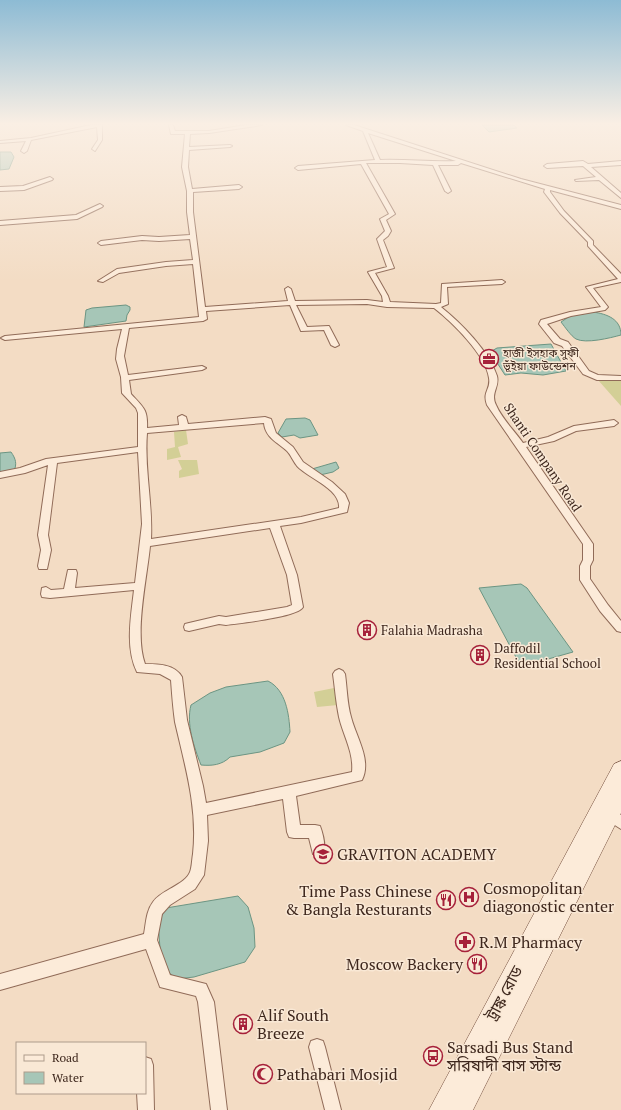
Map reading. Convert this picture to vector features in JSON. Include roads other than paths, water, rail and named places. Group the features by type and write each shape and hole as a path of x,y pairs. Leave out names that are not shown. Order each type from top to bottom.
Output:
{"main road":[{"name":"ট্রাঙ্ক রোড","path":"442,1110 611,815 621,770"},
{"name":"ট্রাঙ্ক রোড","path":"460,1110 583,865 611,815 621,793"}],"street":[{"path":"5,338 201,320 204,316 196,262 190,212 190,191 187,177"},
{"path":"371,177 392,214 383,219 388,230 386,235 380,239 391,268 371,272 385,296 387,305"},
{"path":"441,177 448,191"},
{"path":"510,177 548,189 621,207"},
{"path":"578,180 602,178 621,196"},
{"path":"0,189 24,188 50,179"},
{"path":"190,191 239,187"},
{"path":"548,189 547,192 554,203 591,242 590,245 594,250 621,279 589,287 605,307 603,309 556,317 544,322 544,324 557,340 564,342 588,376 604,379 621,378"},
{"path":"0,223 77,217 100,206"},
{"path":"101,243 142,238 159,239 194,237"},
{"path":"101,281 117,271 166,264 196,262"},
{"path":"203,309 292,302 367,302 387,305 436,306 445,304 444,285 502,282"},
{"path":"288,289 304,330 326,328 335,345"},
{"name":"Shanti Company Road","path":"436,306 456,322 471,338 493,378 494,387 489,394 490,401 501,422 511,433 588,544 588,560 585,566 585,580 604,608 621,628"},
{"path":"126,327 120,357 125,378 125,390 127,396 134,400 140,408 144,431 141,449 147,523 146,543 137,608 137,652 140,668 162,669 176,677 181,720 192,760 200,810 201,841 196,875 190,884 177,891 158,907 152,925 150,940 165,982 201,988 206,1002 220,1110"},
{"path":"125,378 202,368"},
{"path":"182,417 184,428"},
{"path":"144,431 212,424 268,422 268,427 276,440 291,449 301,464 339,492 345,503 344,510 340,512 274,524 146,543"},
{"path":"520,446 551,439 574,429 614,423"},
{"path":"0,475 22,471 36,465 53,461 141,449"},
{"path":"42,566 46,550 43,535 53,461"},
{"path":"189,627 218,620 226,621 289,611 298,607 295,586 274,524"},
{"path":"69,592 72,573"},
{"path":"46,591 46,594 50,594 140,586"},
{"path":"200,810 290,792 358,776 358,759 345,718 338,674"},
{"path":"290,792 294,832 315,830 318,849"},
{"path":"0,982 150,940"},
{"path":"317,1047 333,1110"},
{"path":"146,1094 146,1110"}],"water":[{"path":"126,305 130,307 130,310 126,321 84,327 86,310 92,308"},
{"path":"593,312 603,314 616,321 619,325 621,335 598,340 580,340 572,336 561,322 570,316"},
{"path":"551,344 566,371 543,375 521,373 505,375 490,352 497,348"},
{"path":"305,418 310,420 318,435 300,438 294,435 282,437 278,433 286,419"},
{"path":"11,452 16,462 14,471 0,474 0,453"},
{"path":"336,462 339,468 333,472 320,475 312,469"},
{"path":"521,584 527,588 573,652 527,665 518,661 479,588"},
{"path":"268,681 279,690 283,696 287,710 290,732 284,743 260,752 230,757 224,762 217,764 201,765 193,743 190,728 189,720 191,705 210,693 226,687"},
{"path":"238,896 248,907 254,928 255,947 245,962 194,977 177,979 167,971 160,948 158,922 166,908"}],"place":[{"name":"হাজী ইসহাক সুফী ভূঁইয়া ফাউন্ডেশন","path":"489,359"},
{"name":"Falahia Madrasha","path":"367,630"},
{"name":"Daffodil Residential School","path":"480,655"},
{"name":"GRAVITON ACADEMY","path":"323,854"},
{"name":"Cosmopolitan diagonostic center","path":"469,897"},
{"name":"Time Pass Chinese & Bangla Resturants","path":"446,900"},
{"name":"R.M Pharmacy","path":"465,942"},
{"name":"Moscow Backery","path":"477,964"},
{"name":"Alif South Breeze","path":"243,1024"},
{"name":"Sarsadi Bus Stand সরিষাদী বাস স্টান্ড","path":"433,1056"},
{"name":"Pathabari Mosjid","path":"263,1074"}]}
